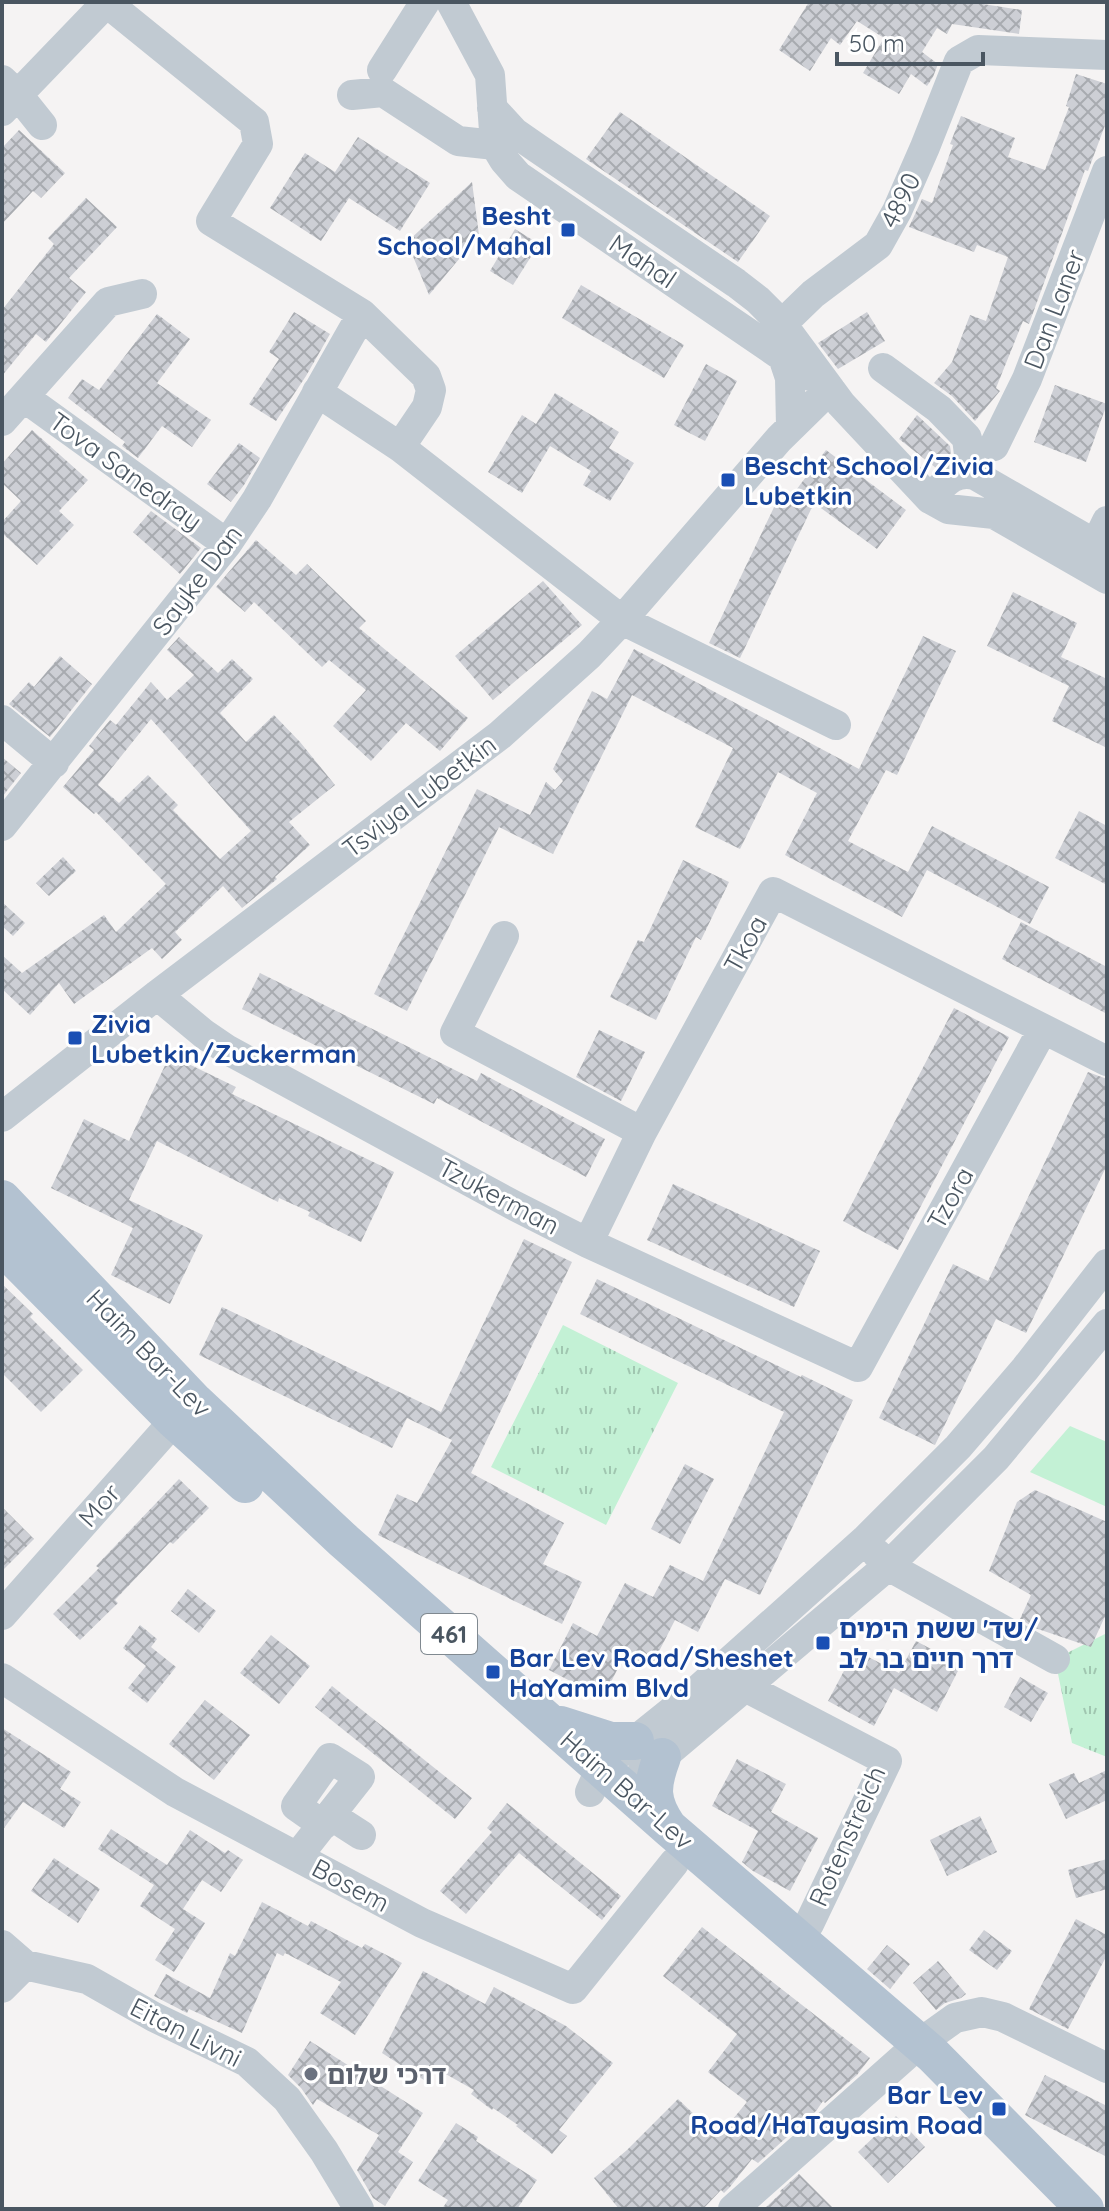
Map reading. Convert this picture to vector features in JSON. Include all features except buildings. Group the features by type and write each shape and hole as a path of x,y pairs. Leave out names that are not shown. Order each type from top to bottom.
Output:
{"main road":[{"name":"Haim Bar-Lev","path":"2,1199 179,1405 344,1541 546,1718 603,1781"},
{"name":"Haim Bar-Lev","path":"2,1246 672,1846 912,2050 1054,2209"},
{"path":"546,1718 589,1735 648,1749 656,1772 654,1794 672,1846"},
{"name":"Haim Bar-Lev","path":"912,2050 955,2076 1085,2209"}],"street":[{"path":"42,125 7,95 106,2 254,122 258,144 211,221 362,314 426,376 431,390 427,407 400,447"},
{"path":"382,70 425,2"},
{"path":"352,95 383,92 458,141 495,145 490,75 451,2"},
{"name":"4890","path":"782,324 813,294 878,245 897,211 959,61 978,50 1107,55"},
{"name":"Mahal","path":"492,108 514,132 758,300 782,324 841,404 930,499 948,509 994,514 1100,553"},
{"name":"Mahal","path":"495,145 518,176 830,389"},
{"name":"Dan Laner","path":"994,446 1027,379 1107,171"},
{"path":"11,405 108,302 142,294"},
{"name":"Sayke Dan","path":"2,826 227,544 257,499 362,314"},
{"path":"783,357 790,378 791,427"},
{"path":"883,368 939,409 967,438 975,475"},
{"name":"Tsviya Lubetkin","path":"2,1117 157,995 500,735 589,655 791,427 830,389"},
{"path":"317,392 400,447 622,620 836,725"},
{"name":"Tova Sanedray","path":"11,405 227,544"},
{"path":"930,499 952,476 965,472 975,475"},
{"name":"Mahal","path":"975,475 1100,553"},
{"path":"2,720 54,763"},
{"name":"Tkoa","path":"588,1243 642,1132 773,892 1107,1061"},
{"path":"504,936 455,1033 642,1132"},
{"name":"Tzukerman","path":"157,995 226,1049 515,1206 588,1243 858,1367"},
{"name":"Tzora","path":"858,1367 1043,1029"},
{"path":"648,1749 692,1695 865,1540 958,1447 1025,1369 1107,1264"},
{"path":"603,1781 745,1687 888,1566 996,1458 1107,1324"},
{"name":"Mor","path":"2,1615 179,1405"},
{"path":"865,1540 888,1566 1055,1659"},
{"name":"Bosem","path":"2,1678 175,1792 422,1923 573,1989 672,1846"},
{"name":"Rotenstreich","path":"745,1687 887,1761 809,1924"},
{"path":"297,1857 326,1820 361,1835"},
{"name":"Eitan Livni","path":"2,1945 25,1965 87,1979 154,2017 247,2062 287,2099 324,2151 359,2209"},
{"path":"2,1988 25,1965"},
{"path":"955,2076 950,2058 952,2048 966,2025 982,2012"},
{"path":"733,2209 912,2050 955,2018 982,2012 1003,2017 1107,2068"}],"green space":[{"path":"563,1325 678,1383 606,1525 491,1467"},
{"path":"1070,1426 1107,1442 1107,1507 1030,1472"},
{"path":"1107,1633 1107,1757 1072,1743 1055,1659"}],"place":[{"name":"Besht School/Mahal","path":"568,230"},
{"name":"Bescht School/Zivia Lubetkin","path":"728,480"},
{"name":"Zivia Lubetkin/Zuckerman","path":"75,1038"},
{"name":"שד' ששת הימים/ דרך חיים בר לב","path":"823,1643"},
{"name":"Bar Lev Road/Sheshet HaYamim Blvd","path":"493,1672"},
{"name":"דרכי שלום","path":"311,2074"},
{"name":"Bar Lev Road/HaTayasim Road","path":"999,2109"}]}
